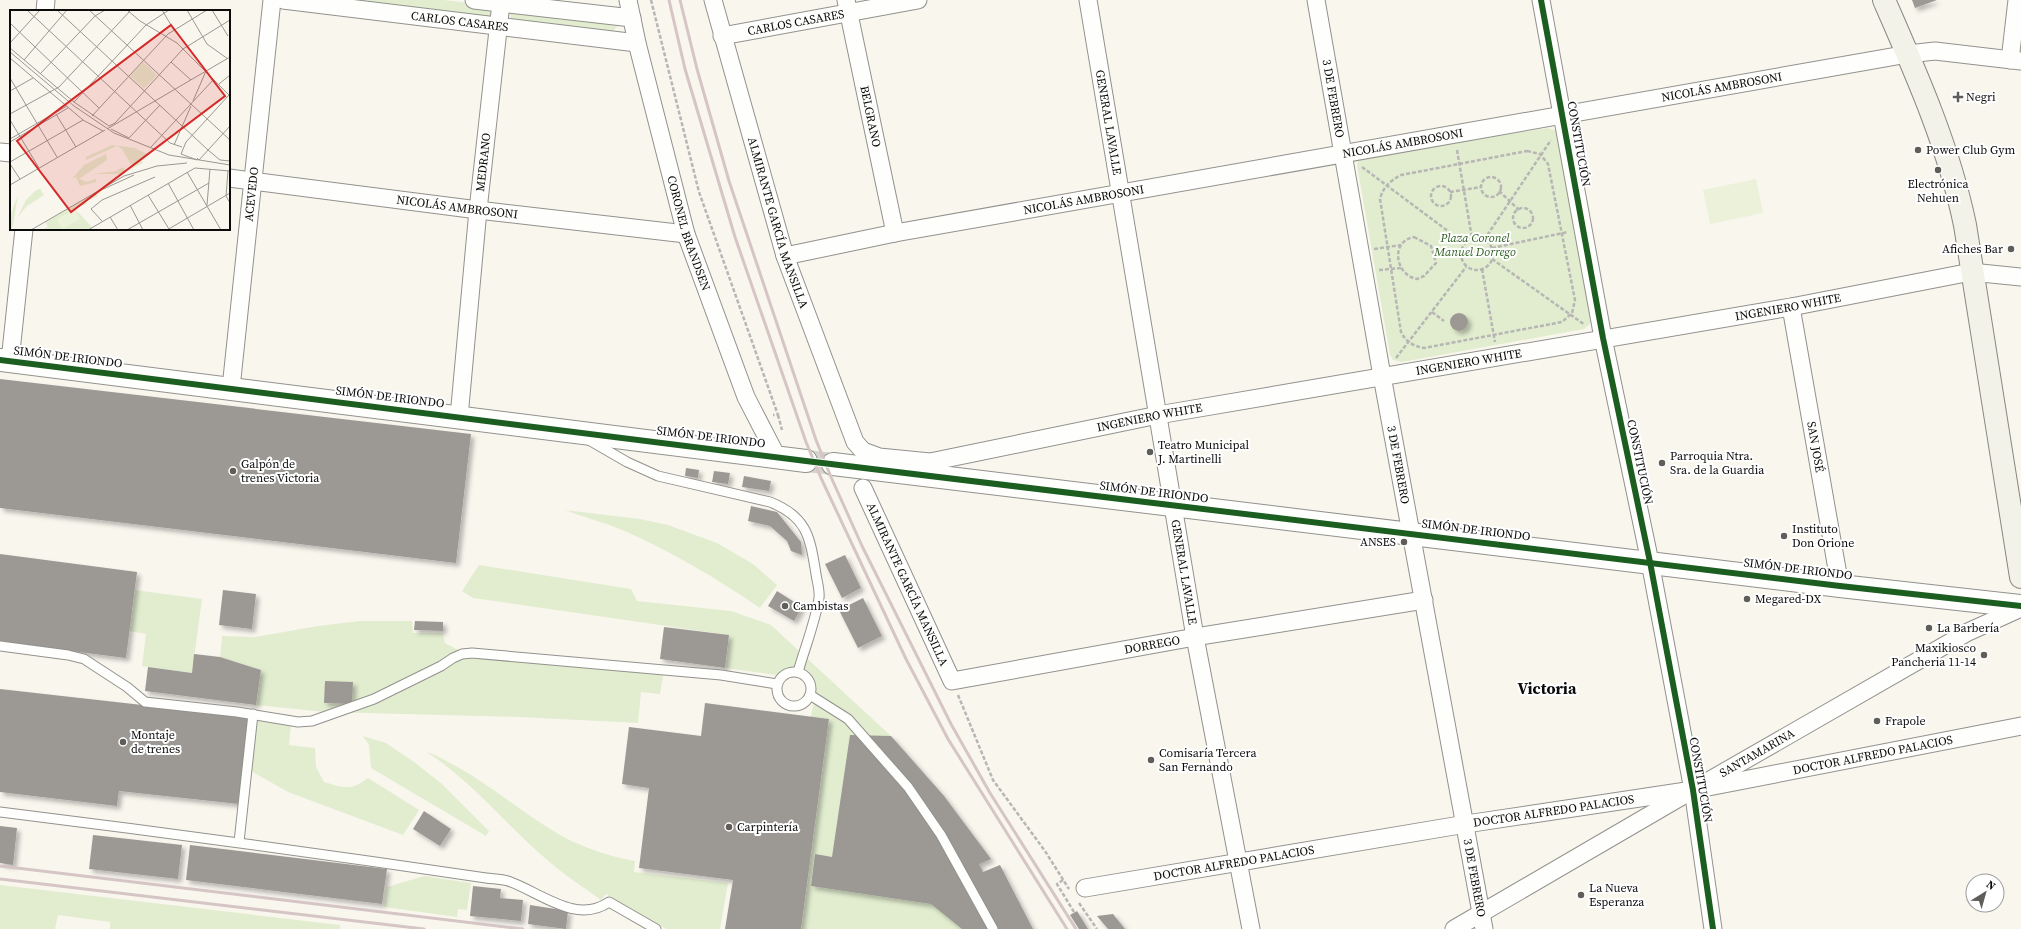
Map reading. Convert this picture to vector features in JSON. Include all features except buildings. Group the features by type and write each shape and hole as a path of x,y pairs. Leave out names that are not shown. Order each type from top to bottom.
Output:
{"main road":[{"path":"1884,0 1908,54 1949,159 1958,190 1965,225 2021,577"}],"street":[{"path":"45,10 46,0"},
{"name":"ACEVEDO","path":"231,388 272,0"},
{"name":"CARLOS CASARES","path":"283,0 637,43"},
{"name":"CARLOS CASARES","path":"474,0 632,18"},
{"name":"CORONEL BRANDSEN","path":"628,0 637,43 686,234 746,397 777,457"},
{"name":"ALMIRANTE GARCÍA MANSILLA","path":"713,0 785,256 855,442"},
{"name":"CARLOS CASARES","path":"722,36 847,6 918,0"},
{"name":"GENERAL LAVALLE","path":"1088,0 1195,637 1251,929"},
{"name":"3 DE FEBRERO","path":"1316,0 1382,376 1483,922"},
{"name":"CONSTITUCIÓN","path":"1542,0 1603,338 1650,562 1692,790 1713,929"},
{"path":"2015,60 2017,0"},
{"name":"MEDRANO","path":"459,417 478,210 501,3"},
{"name":"BELGRANO","path":"847,6 896,233"},
{"name":"NICOLÁS AMBROSONI","path":"785,256 896,233 1343,153 1563,118 1908,54 1935,51 2015,60"},
{"path":"0,152 10,153"},
{"name":"NICOLÁS AMBROSONI","path":"230,178 478,210 686,234"},
{"path":"5,361 24,230"},
{"name":"INGENIERO WHITE","path":"930,469 1158,415 1791,307 1972,272 2021,277"},
{"name":"SAN JOSÉ","path":"1791,307 1840,586"},
{"name":"SIMÓN DE IRIONDO","path":"5,361 231,388 806,461"},
{"name":"SIMÓN DE IRIONDO","path":"855,442 863,451 879,457 930,469 1173,505 2021,607"},
{"path":"833,464 930,469"},
{"name":"ALMIRANTE GARCÍA MANSILLA","path":"863,488 952,681"},
{"name":"DORREGO","path":"952,681 1195,637 1424,600"},
{"name":"SANTAMARINA","path":"1454,929 1483,922 1692,790 1968,632 2021,607"},
{"name":"DOCTOR ALFREDO PALACIOS","path":"1077,893 1237,861 1466,824 1692,790 2021,726"}],"lane":[{"path":"572,431 627,462 658,476 770,502 789,511 797,518 810,538 820,590 818,603 798,672"},
{"path":"0,646 68,655 84,659 127,687 145,702 253,714 298,722 312,721 374,699 441,666 453,658 462,654 472,653 721,675 777,684"},
{"path":"793,671 798,672 804,674 811,684 810,695 803,704 791,706 786,704 778,696 777,684 783,675 793,671"},
{"path":"810,695 830,706 848,719 908,787 942,835 993,929"},
{"path":"239,842 253,714"},
{"path":"0,812 239,842 507,881 547,900 582,911 600,908 609,902 656,929"}],"path":[{"path":"651,0 699,192 783,431"},
{"path":"1484,240 1541,155 1563,118"},
{"path":"1455,134 1472,238"},
{"path":"1527,151 1541,155 1548,164 1575,300 1575,307 1571,315 1562,322 1424,348 1408,342 1401,332 1380,199 1386,186 1401,175 1527,151"},
{"path":"1343,153 1464,244"},
{"path":"1492,177 1500,183 1499,192 1490,197 1484,194 1481,187 1484,180 1492,177"},
{"path":"1437,187 1446,187 1450,192 1450,199 1444,206 1437,205 1432,200 1431,195 1437,187"},
{"path":"1450,192 1481,187"},
{"path":"1499,192 1519,210"},
{"path":"1525,209 1531,212 1533,221 1529,226 1523,228 1515,223 1514,214 1519,210 1525,209"},
{"path":"1492,248 1583,229"},
{"path":"1409,238 1418,239 1431,246 1436,263 1420,278 1409,276 1401,268 1397,257 1402,245 1409,238"},
{"path":"1472,238 1484,240 1492,248 1492,259 1486,267 1482,269 1477,270 1466,267 1462,262 1460,254 1464,244 1472,238"},
{"path":"1360,252 1402,245"},
{"path":"1434,256 1460,254"},
{"path":"1492,259 1603,338"},
{"path":"1382,376 1466,267"},
{"path":"1364,272 1401,268"},
{"path":"1482,269 1498,356"},
{"path":"1432,312 1444,320"},
{"path":"756,416 778,415"},
{"path":"952,681 993,780 1063,880 1077,893 1097,929"},
{"path":"1063,880 1057,884 1075,912 1070,903"}],"green space":[{"path":"324,0 444,0 488,5 492,8 492,18"},
{"path":"512,11 616,23 617,26 612,33 512,21 510,15"},
{"name":"Plaza Coronel Manuel Dorrego","path":"1548,128 1557,131 1591,323 1584,329 1402,362 1393,360 1390,355 1357,165 1359,158"},
{"path":"1756,179 1763,213 1710,224 1703,190"},
{"path":"565,510 640,519 668,525 717,543 753,564 777,585 760,608 709,575 674,555 620,529"},
{"path":"479,565 631,589 637,601 731,611 771,625 891,736 944,796 991,859 980,865 1010,929 801,929 829,719 811,717 816,688 815,680 811,674 807,670 801,668 788,669 776,675 725,668 729,635 473,598 462,591"},
{"path":"135,590 202,599 192,673 142,666 146,634 129,631"},
{"path":"360,621 412,621 413,633 443,633 445,643 458,650 472,653 664,670 660,694 641,692 638,723 519,717 325,712 256,705 261,670 220,657 222,636 255,637 318,626"},
{"path":"251,711 292,715 289,745 315,748 316,767 324,782 342,787 352,787 368,778 419,810 403,835 288,792 244,767"},
{"path":"363,736 386,743 414,762 442,784 489,831 486,836 371,768 369,745"},
{"path":"425,751 443,759 478,779 569,840 596,851 635,861 634,872 728,883 720,929 666,929 606,894 601,900 552,864 520,836 475,791 443,763"},
{"path":"424,876 471,883 467,910 458,909 457,917 384,907 387,887"},
{"path":"0,885 340,925 340,929 110,929 110,922 58,915 55,929 0,929"}],"tunnel":[{"path":"806,461 833,464"}],"railway":[{"path":"669,0 685,69 735,237 806,442 821,478 906,659 948,739 1067,929"},
{"path":"680,0 697,69 729,181 816,440 831,477 862,546 951,724 990,793 1076,929"},
{"path":"0,866 523,929"},
{"path":"0,879 424,929"}],"cycle path":[{"path":"1541,0 1603,338 1650,562 1693,790 1713,929"},
{"path":"0,360 806,461 1840,586 2021,606"}],"place":[{"name":"Negri","path":"1958,97"},
{"name":"Power Club Gym","path":"1918,150"},
{"name":"Electrónica Nehuen","path":"1938,170"},
{"name":"Afiches Bar","path":"2011,249"},
{"name":"Teatro Municipal J. Martinelli","path":"1150,452"},
{"name":"Parroquia Ntra. Sra. de la Guardia","path":"1662,463"},
{"name":"Galpón de trenes Victoria","path":"233,471"},
{"name":"Instituto Don Orione","path":"1784,536"},
{"name":"ANSES","path":"1404,542"},
{"name":"Megared-DX","path":"1747,599"},
{"name":"Cambistas","path":"785,606"},
{"name":"La Barbería","path":"1929,628"},
{"name":"Maxikiosco Pancheria 11-14","path":"1984,655"},
{"name":"Frapole","path":"1877,721"},
{"name":"Montaje de trenes","path":"123,742"},
{"name":"Comisaría Tercera San Fernando","path":"1151,760"},
{"name":"Carpintería","path":"729,827"},
{"name":"La Nueva Esperanza","path":"1581,895"}],"district":[{"name":"Victoria","path":"1547,688"}]}
